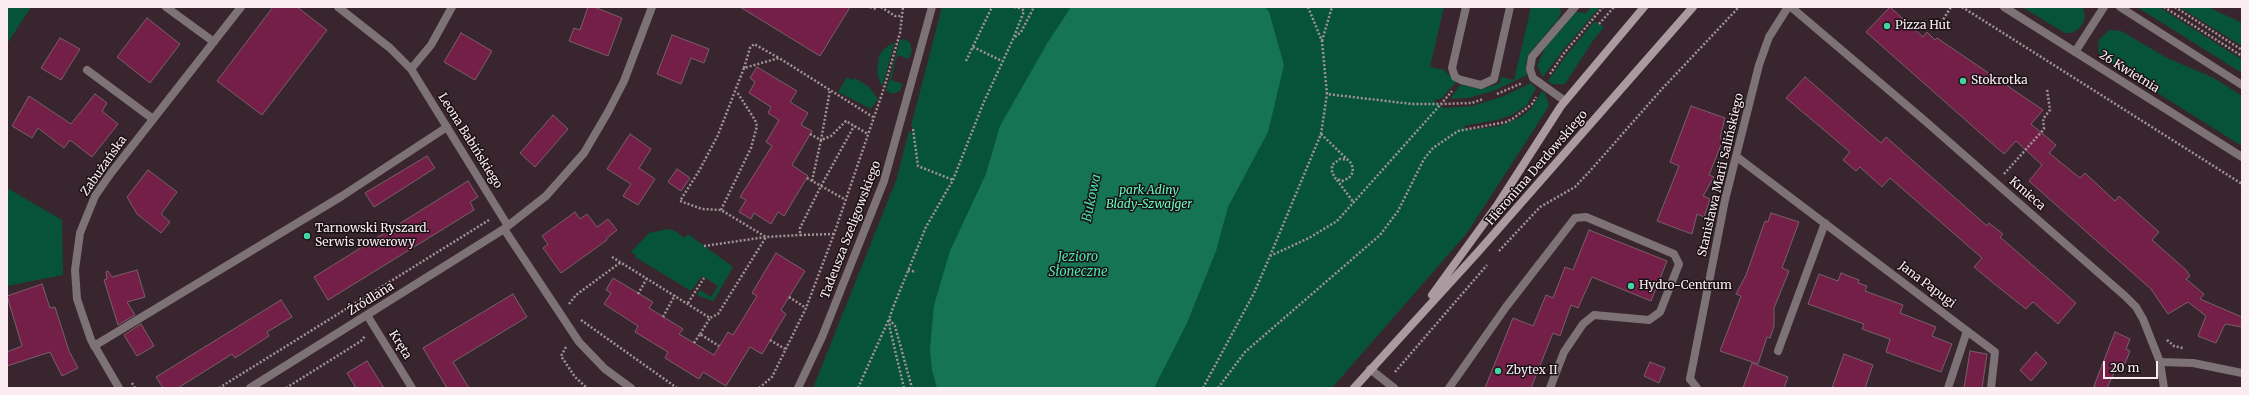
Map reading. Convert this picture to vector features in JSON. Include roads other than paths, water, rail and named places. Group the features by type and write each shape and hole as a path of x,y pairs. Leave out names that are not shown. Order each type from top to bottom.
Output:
{"main road":[{"name":"Hieronima Derdowskiego","path":"1395,341 1427,302 1484,225 1565,101 1644,7"},
{"name":"Hieronima Derdowskiego","path":"1354,388 1395,341 1506,221 1693,7"}],"street":[{"path":"166,7 214,42"},
{"name":"Zabużańska","path":"119,388 94,346 81,313 75,284 76,256 80,233 95,196 241,7"},
{"name":"Leona Babińskiego","path":"338,7 390,48 410,69 500,213 506,227"},
{"path":"410,69 431,45 452,7"},
{"name":"Źródlana","path":"250,388 367,316 506,227 554,188 590,143 620,91 652,7"},
{"name":"Tadeusza Szeligowskiego","path":"798,388 822,338 878,199 901,123 932,7"},
{"path":"1466,7 1452,68 1455,77 1482,85 1494,79 1510,7"},
{"name":"Stanisława Marii Salińskiego","path":"1697,388 1690,379 1725,200 1764,50 1775,25 1788,7"},
{"name":"Kmieca","path":"1791,7 1924,120 2136,307 2143,319 2160,362 2164,388"},
{"name":"26 Kwietnia","path":"2004,7 2242,157"},
{"path":"2075,52 2104,7"},
{"path":"2120,7 2242,85"},
{"path":"1565,101 1533,78 1530,69 1532,56 1570,9"},
{"path":"87,70 153,119"},
{"path":"94,346 336,200 447,127"},
{"name":"Jana Papugi","path":"1737,157 1996,352 1991,388"},
{"path":"1449,388 1506,307 1575,218 1586,217 1674,254 1679,264 1660,312 1650,320 1594,315 1583,324 1564,352 1550,388"},
{"path":"1778,351 1825,223"},
{"path":"506,227 579,342 605,369 631,388"},
{"name":"Kręta","path":"367,316 412,388"},
{"path":"1948,388 1967,330"},
{"path":"2160,362 2193,363 2242,373"},
{"path":"1370,369 1394,388"}],"water":[{"name":"Jezioro Słoneczne","path":"1071,7 1265,7 1269,12 1284,65 1268,132 1228,207 1216,251 1187,323 1154,388 937,388 932,370 930,349 934,305 950,251 986,174 1000,126 1048,42"}],"place":[{"name":"Pizza Hut","path":"1887,26"},
{"name":"Stokrotka","path":"1963,81"},
{"name":"Tarnowski Ryszard. Serwis rowerowy","path":"307,236"},
{"name":"Hydro-Centrum","path":"1631,286"},
{"name":"Zbytex II","path":"1498,371"}],"park label":[{"name":"park Adiny Blady-Szwajger","path":"1149,198"}],"water label":[{"name":"Bukowa","path":"1092,198"}]}
